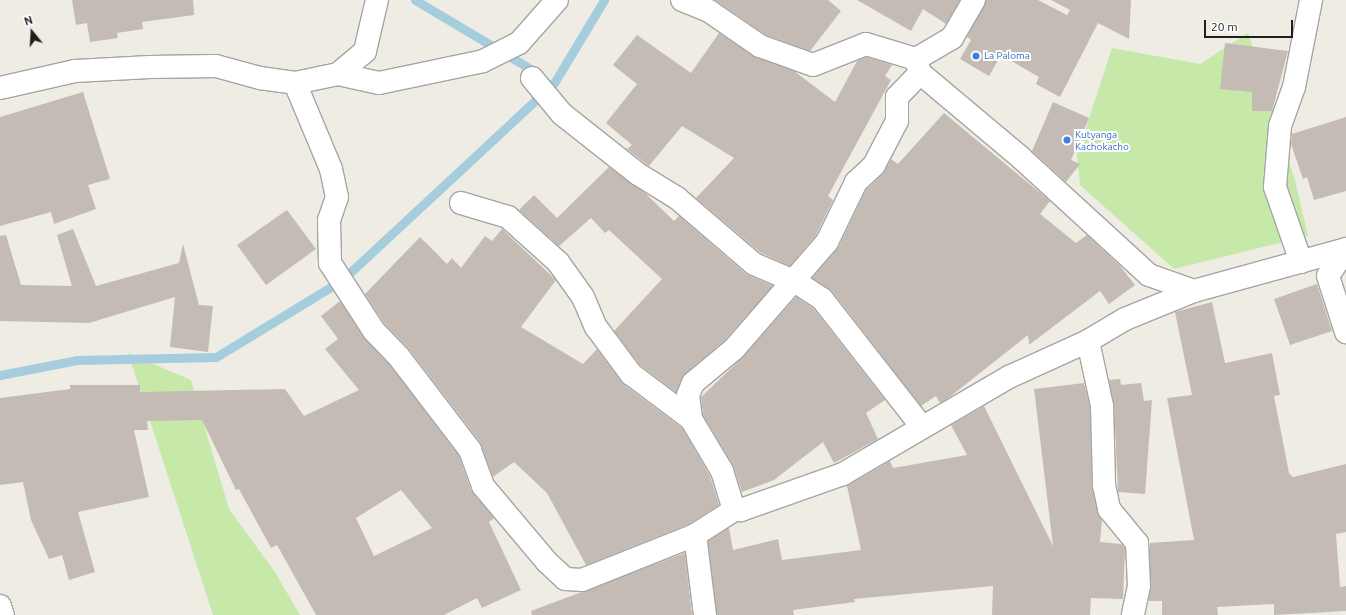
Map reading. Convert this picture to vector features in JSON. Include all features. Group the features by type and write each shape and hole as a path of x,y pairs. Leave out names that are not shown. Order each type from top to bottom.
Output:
{"street":[{"path":"338,74 365,51 377,0"},
{"path":"0,88 75,71 150,66 216,66 260,78 295,83 338,74 379,84 483,61 519,43 557,0"},
{"path":"682,0 709,11 760,46 799,61 813,64 866,44 918,66 1020,157 1149,276 1194,291"},
{"path":"691,419 688,395 693,383 734,349 796,282 827,242 856,182 874,165 897,121 897,97 918,66 952,38 974,0"},
{"path":"1301,262 1274,187 1280,126 1294,87 1311,0"},
{"path":"532,78 562,114 598,144 677,198 754,264 796,282 822,299 922,427"},
{"path":"295,83 334,183 337,196 329,220 330,263 374,332 399,357 470,450 483,486 547,562 565,579 582,580 695,535 734,510 741,510 843,474 1009,377 1088,341 1125,319 1194,291 1346,249 1328,276 1346,332"},
{"path":"461,203 508,217 558,262 584,297 596,327 631,374 691,419 722,471 734,510"},
{"path":"1088,341 1102,406 1105,491 1109,510 1136,543 1138,586 1133,615"},
{"path":"695,535 705,615"},
{"path":"0,606 3,615"}],"green space":[{"path":"1248,33 1295,180 1308,236 1174,269 1080,185 1077,155 1112,48 1200,64"},
{"path":"128,353 191,380 229,509 275,572 300,615 213,615"}],"building":[{"path":"72,0 193,0 194,15 142,22 143,29 117,33 118,38 90,42 87,23 76,25"},
{"path":"715,0 828,0 841,11 810,51 766,35"},
{"path":"857,0 960,0 946,24 923,9 911,31"},
{"path":"986,0 1038,0 1067,15 1070,10 1051,0 1131,0 1129,39 1098,23 1060,97 1036,84 1039,77 1001,55 989,76 960,59 971,40 967,37"},
{"path":"719,33 753,56 794,71 835,102 857,61 867,57 892,65 885,76 891,80 828,196 833,200 816,235 790,266 761,253 696,198 734,158 682,126 649,166 627,149 632,145 606,123 637,84 613,65 637,35 691,73"},
{"path":"1225,43 1288,51 1272,111 1252,111 1252,92 1220,89"},
{"path":"83,92 110,179 88,185 96,209 54,224 51,212 0,226 0,117"},
{"path":"1053,102 1089,118 1071,160 1080,164 1066,182 1032,151"},
{"path":"944,113 1050,201 1040,214 1076,243 1087,235 1120,266 1135,285 1109,304 1100,291 1029,345 1028,335 947,399 940,403 936,396 921,406 832,291 812,278 838,248 866,190 883,174 891,159 898,164"},
{"path":"1346,117 1346,191 1314,200 1307,177 1303,179 1291,144 1292,134"},
{"path":"609,167 645,193 674,221 679,216 746,274 773,286 725,340 685,374 676,392 640,365 614,331 662,279 609,230 605,233 591,218 559,246 519,210 534,195 557,218"},
{"path":"287,210 316,249 266,285 237,245"},
{"path":"73,229 96,286 179,263 183,244 199,305 213,306 208,352 170,347 175,297 89,323 0,321 0,236 6,235 21,285 72,286 57,235"},
{"path":"502,229 556,280 521,327 583,364 597,349 623,384 682,428 710,476 719,505 689,524 586,565 547,493 514,462 493,477 480,442 409,349 384,323 365,294 420,237 447,264 452,258 461,268 485,236 492,241"},
{"path":"1317,284 1332,331 1290,345 1274,299"},
{"path":"796,297 813,308 885,400 866,413 878,439 834,463 823,442 774,480 742,492 733,465 703,415 701,397 743,357"},
{"path":"340,301 364,338 390,365 459,456 471,490 494,518 489,522 521,590 482,608 477,598 444,615 316,615 277,545 271,548 239,489 236,490 202,420 147,421 148,430 134,430 149,497 78,512 95,572 69,580 62,555 49,559 31,520 23,482 0,485 0,398 70,389 70,385 140,385 140,392 285,389 304,416 359,390 325,349 338,339 321,316","holes":["401,490 432,528 374,556 356,518"]},
{"path":"1212,302 1225,363 1272,353 1280,395 1274,396 1289,473 1293,477 1346,464 1346,532 1336,534 1340,587 1346,586 1346,611 1274,615 1274,604 1217,607 1218,615 1162,615 1162,601 1149,601 1150,543 1194,540 1167,398 1192,395 1175,312"},
{"path":"1120,379 1121,385 1141,383 1144,401 1152,400 1145,494 1118,492 1114,406 1109,380"},
{"path":"1084,383 1090,407 1092,487 1102,520 1100,542 1121,544 1125,548 1123,599 1091,598 1090,615 992,615 993,586 854,599 855,602 793,610 794,615 717,615 708,541 729,528 733,550 778,539 782,560 861,550 847,486 890,461 893,468 967,455 951,425 984,406 1053,546 1034,389"},
{"path":"685,553 692,615 532,615 531,611"}],"waterway":[{"path":"415,0 539,74"},
{"path":"0,375 77,360 216,357 342,280 554,83 604,0"}],"place":[{"name":"La Paloma","path":"976,56"},
{"name":"Kutyanga Kachokacho","path":"1067,140"}]}
